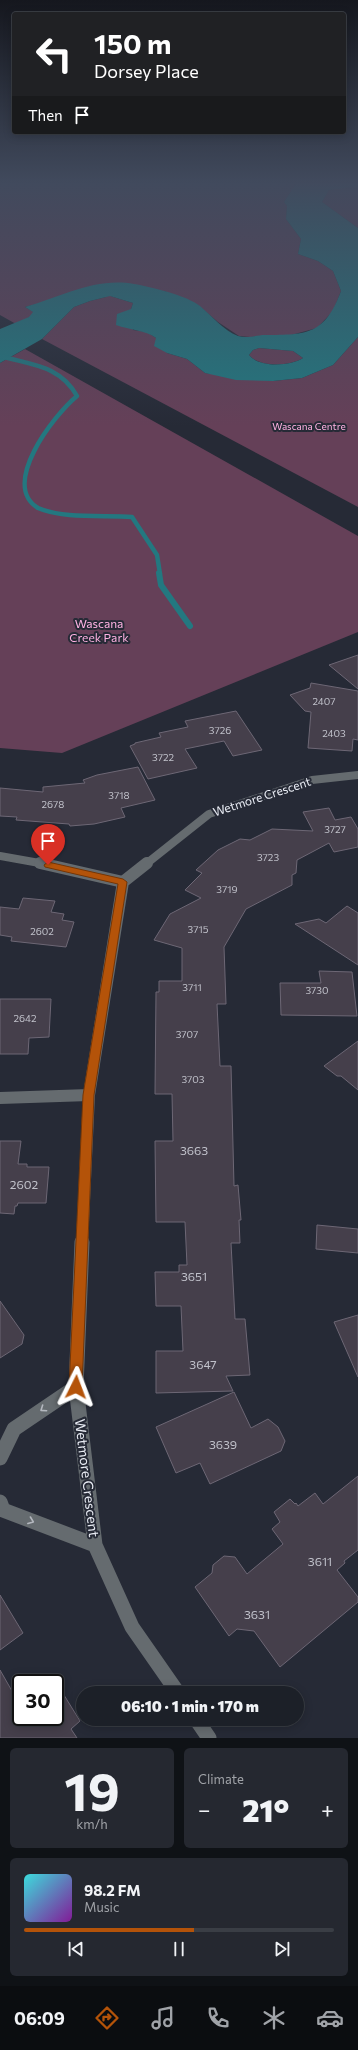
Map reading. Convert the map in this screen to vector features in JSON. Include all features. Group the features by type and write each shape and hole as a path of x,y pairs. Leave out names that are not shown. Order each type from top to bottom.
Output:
{"street":[{"name":"Wetmore Crescent","path":"173,1686 132,1627 95,1544 76,1387 89,1095 123,882 209,814 312,780 358,775"},
{"path":"0,856 18,858 123,882"},
{"path":"0,1098 89,1095"},
{"path":"0,1458 14,1429 76,1387"},
{"name":"Wetmore Crescent","path":"0,1502 3,1510 95,1544"},
{"path":"201,1726 209,1738"}],"green space":[{"path":"0,263 321,263 333,271 341,291 333,311 317,328 291,335 250,337 239,336 218,322 198,305 164,291 41,303 25,307 34,312 30,317 16,324 0,315"},
{"name":"Wascana Centre","path":"110,296 133,303 131,309 133,330 147,332 156,338 167,353 187,359 205,373 273,381 302,378 333,365 358,337 358,507 42,339 74,307"},
{"path":"259,348 293,351 303,358 291,363 267,364 254,359 249,355 253,350"},
{"name":"Wascana Creek Park","path":"25,349 358,536 358,632 62,753 0,748 0,363"}],"water":[{"path":"321,263 358,263 358,337 333,365 302,378 273,381 236,380 205,373 187,359 167,353 154,346 156,338 152,335 116,325 117,314 131,309 133,303 110,296 74,307 42,339 0,363 0,329 29,317 33,312 25,307 78,289 106,283 134,284 159,289 186,298 200,306 227,330 241,337 304,332 321,324 335,305 341,291 333,271","holes":["259,348 293,351 303,358 291,363 267,364 260,362 249,355 253,350"]}],"building":[{"path":"358,655 358,689 329,665"},
{"path":"311,683 358,691 358,740 353,739 352,751 308,748 311,712 305,711 290,695 310,688"},
{"path":"236,711 262,750 233,756 224,741 185,749 197,768 148,779 130,746 135,743 161,737 159,733 188,727 185,721"},
{"path":"138,767 155,800 121,808 125,817 94,824 70,826 69,824 16,820 17,817 0,816 0,788 43,792 43,787 85,783 83,780 97,775"},
{"path":"329,808 335,820 351,817 358,829 358,847 334,852 329,843 297,860 296,873 292,875 292,885 246,909 224,947 226,1004 217,1004 220,1066 231,1066 234,1186 238,1185 241,1220 239,1220 240,1243 231,1243 235,1319 245,1319 250,1375 226,1376 233,1391 156,1393 156,1351 183,1351 181,1306 156,1306 155,1272 179,1272 179,1265 187,1265 185,1222 156,1222 155,1141 173,1141 172,1094 155,1094 156,992 159,992 159,981 182,981 182,948 154,940 170,914 201,898 185,890 202,873 196,870 218,850 240,839 250,840 272,829 313,831 303,812"},
{"path":"23,898 55,901 51,912 64,914 62,920 74,922 66,947 11,941 12,937 0,935 0,907 19,909"},
{"path":"347,906 358,913 358,965 295,924 319,919 326,923"},
{"path":"319,971 352,972 357,1016 281,1015 280,983 321,983"},
{"path":"0,999 51,999 49,1037 29,1038 28,1054 0,1054"},
{"path":"358,1041 358,1090 341,1076 337,1076 324,1066"},
{"path":"0,1141 21,1141 18,1164 27,1164 27,1167 49,1167 46,1203 18,1203 17,1206 15,1206 14,1214 0,1213"},
{"path":"317,1225 358,1229 358,1253 316,1249"},
{"path":"0,1301 24,1335 22,1344 0,1358"},
{"path":"358,1315 358,1377 334,1322"},
{"path":"234,1392 251,1428 268,1419 278,1427 285,1441 281,1451 210,1484 200,1463 176,1473 156,1427"},
{"path":"358,1476 358,1550 344,1561 345,1563 337,1570 358,1597 358,1602 280,1667 254,1631 237,1629 229,1636 195,1587 212,1573 213,1565 224,1556 235,1557 247,1574 283,1544 272,1529 280,1522 274,1512 290,1499 298,1506 315,1493 323,1504"},
{"path":"0,1595 23,1633 0,1650"},
{"path":"0,1670 12,1691 12,1726 64,1726 64,1695 76,1715 76,1725 71,1729 77,1738 0,1738"}],"waterway":[{"path":"0,356 34,364 53,372 62,378 77,396 55,419 34,451 27,468 25,484 28,497 38,508 59,514 132,517 157,555 160,574"},
{"path":"159,573 161,585 190,626"}],"route":[{"path":"48,865 123,882 89,1095 76,1387"}]}
